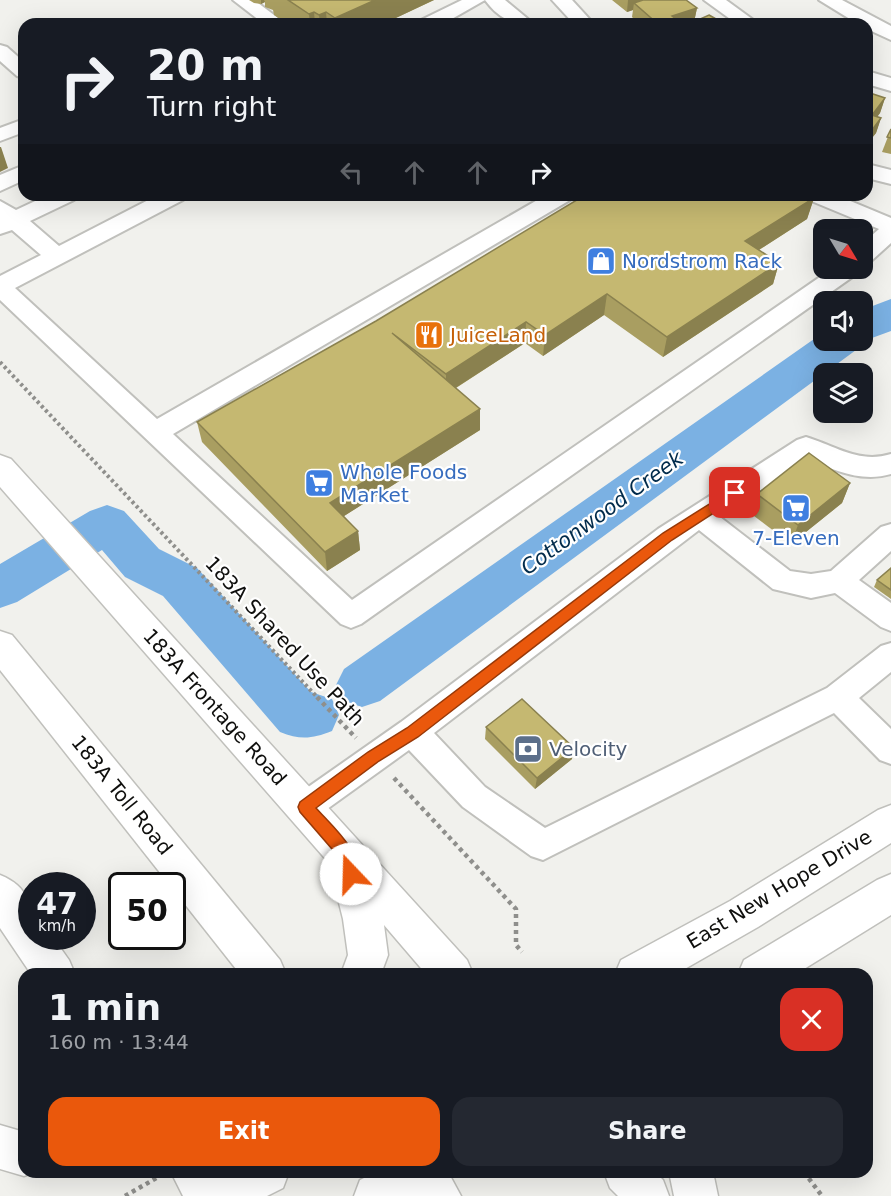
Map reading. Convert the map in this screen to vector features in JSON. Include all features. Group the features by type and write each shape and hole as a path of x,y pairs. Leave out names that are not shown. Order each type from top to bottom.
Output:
{"main road":[{"name":"183A Frontage Road","path":"1,468 448,968"},
{"name":"183A Toll Road","path":"0,645 261,968"},
{"name":"East New Hope Drive","path":"646,968 744,914 891,822"},
{"path":"345,852 363,919 368,955 363,968"},
{"path":"768,968 891,893"},
{"path":"0,894 51,968"},
{"path":"0,1147 18,1152"},
{"path":"197,1178 210,1196"},
{"path":"221,1196 256,1178"},
{"path":"376,1196 408,1178"},
{"path":"424,1178 439,1196"},
{"path":"631,1178 647,1196"},
{"path":"692,1178 696,1196"}],"street":[{"path":"242,0 268,18"},
{"path":"440,18 476,0"},
{"path":"494,0 516,18"},
{"path":"561,0 579,18"},
{"path":"713,0 741,18"},
{"path":"828,0 861,18"},
{"path":"873,24 891,34"},
{"path":"873,79 891,85"},
{"path":"0,135 18,128"},
{"path":"0,147 18,141"},
{"path":"873,172 891,177"},
{"path":"0,184 18,175"},
{"path":"0,196 18,188"},
{"path":"5,218 50,201"},
{"path":"162,201 0,286 351,616 834,279"},
{"path":"155,432 552,201"},
{"path":"831,201 891,226"},
{"path":"5,218 57,256"},
{"path":"873,247 891,231"},
{"path":"305,807 373,756 412,732 668,537 806,447 854,465 869,468 891,464"},
{"path":"700,516 783,581 811,586 839,581 891,535"},
{"path":"839,581 891,619"},
{"path":"412,732 474,797 543,845 838,697 891,655"},
{"path":"838,697 891,750"}],"path":[{"name":"183A Shared Use Path","path":"0,362 516,909 518,931 516,945 522,952"},
{"path":"125,1196 157,1178"},
{"path":"808,1178 822,1196"}],"building":[{"path":"288,0 375,0 335,18 326,12 319,15 314,12 309,14"},
{"path":"643,0 686,0 697,8 672,16 674,18 651,18 634,3"},
{"path":"873,94 885,98 873,114"},
{"path":"873,115 881,118 873,129"},
{"path":"575,201 809,201 745,241 779,263 667,337 607,294 545,335 526,322 446,374 392,333 480,409 330,503 358,531 325,552 197,422 376,321"},
{"path":"809,453 850,483 798,525 757,494"},
{"path":"891,568 891,590 877,580"},
{"name":"Velocity","path":"522,699 574,748 537,778 486,727"}],"waterway":[{"name":"Cottonwood Creek","path":"873,322 891,313"},
{"name":"Cottonwood Creek","path":"362,685 826,351"},
{"name":"Cottonwood Creek","path":"0,588 107,524 142,563 180,582 299,716 313,715"}],"place":[{"name":"Nordstrom Rack","path":"601,261"},
{"name":"JuiceLand","path":"429,335"},
{"name":"Whole Foods Market","path":"319,483"},
{"name":"7-Eleven","path":"796,508"},
{"name":"Velocity","path":"528,749"}],"route":[{"path":"351,874 345,852 305,807 373,756 412,732 668,537 735,493"}]}
